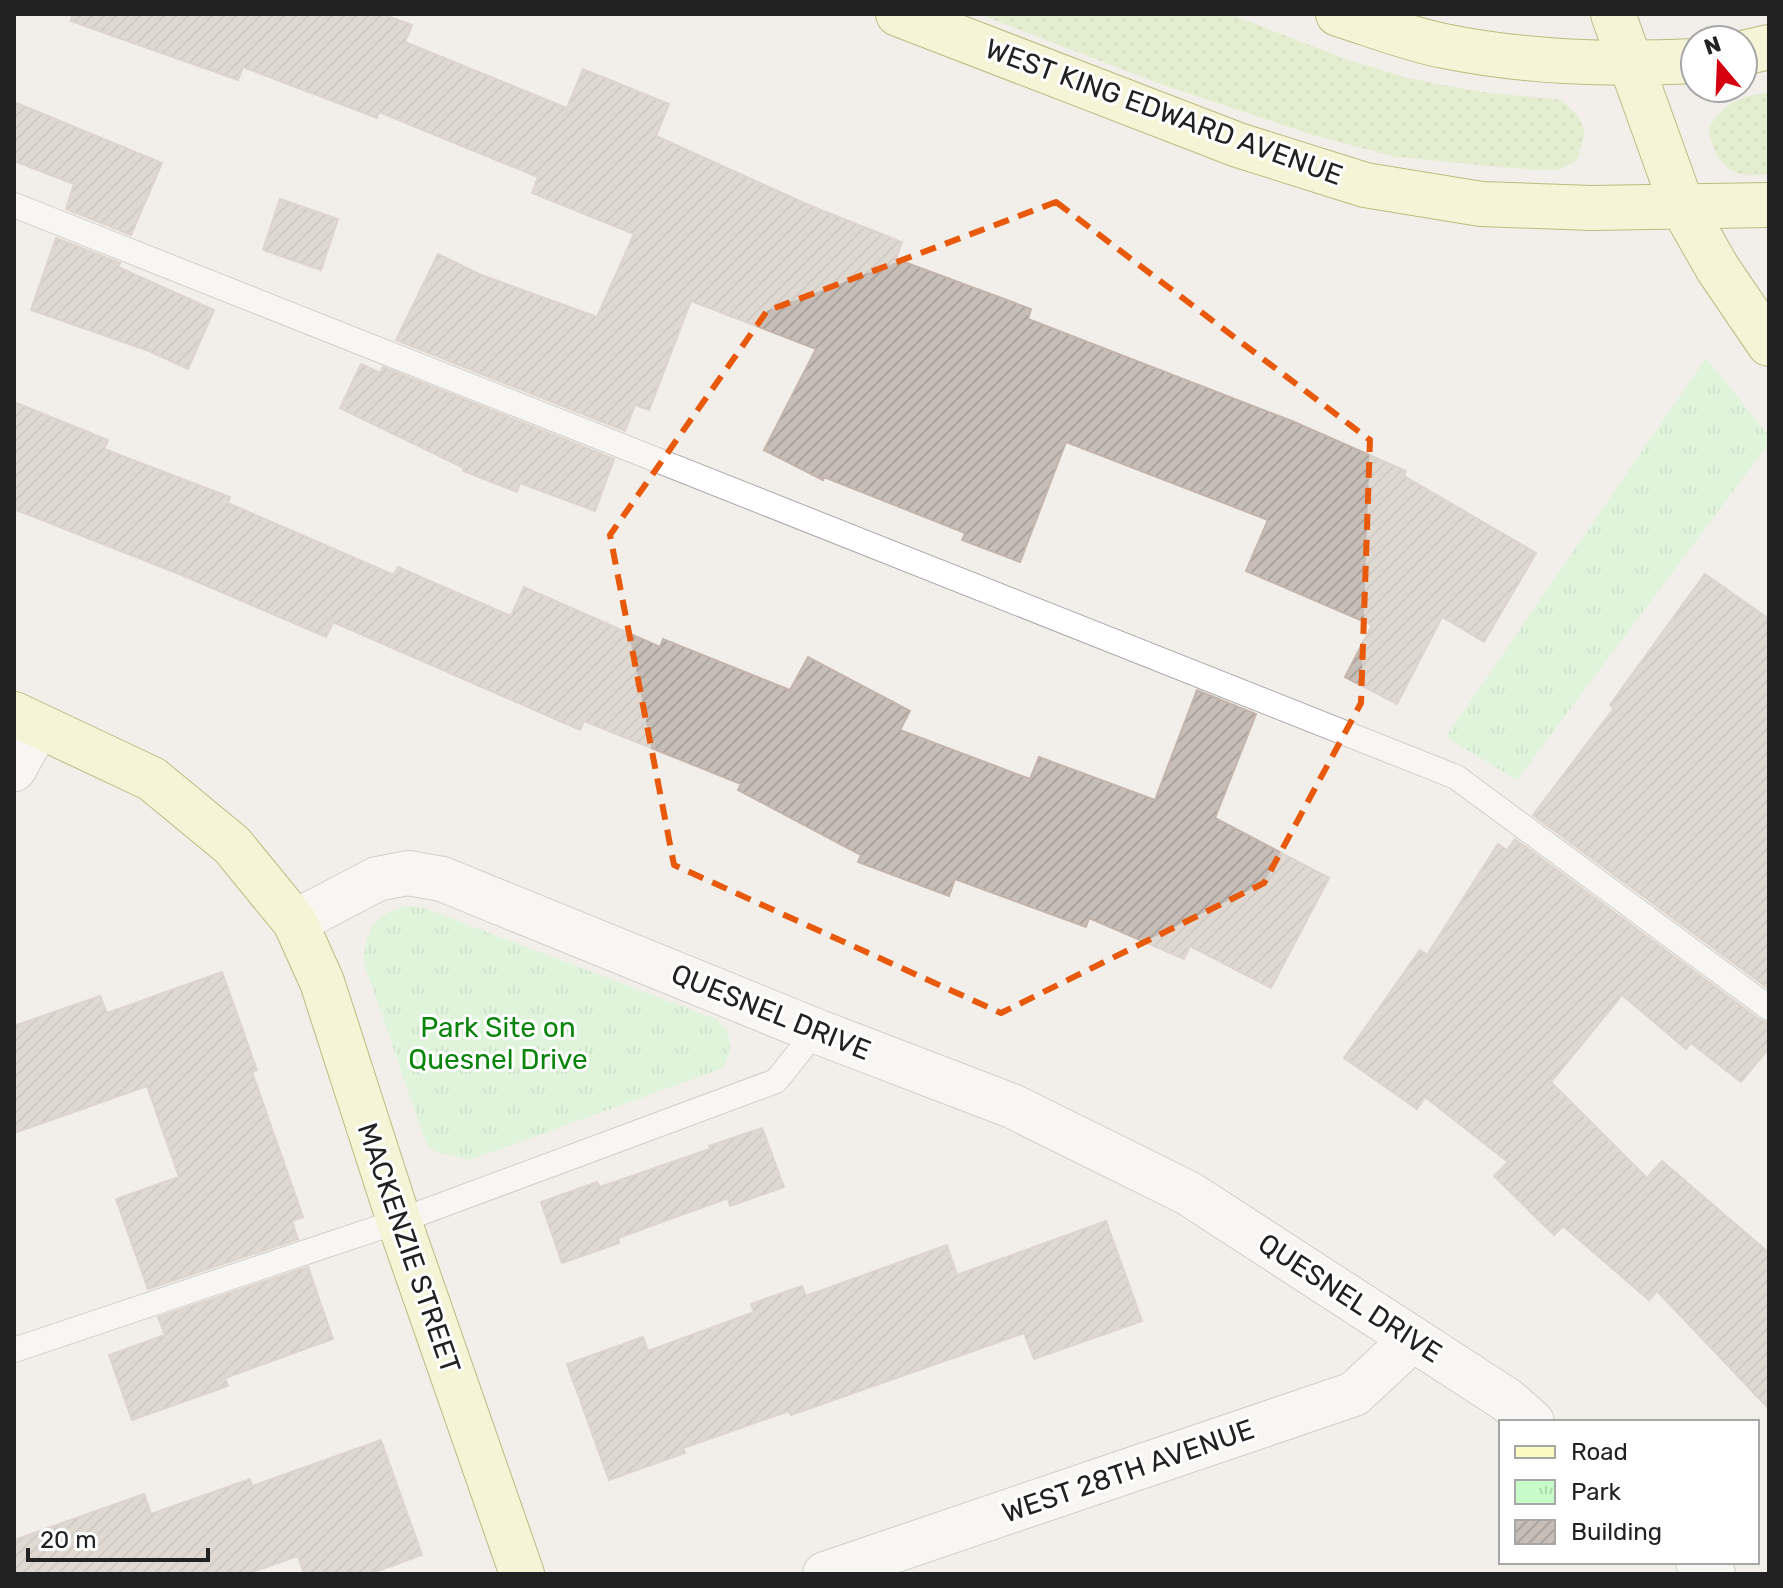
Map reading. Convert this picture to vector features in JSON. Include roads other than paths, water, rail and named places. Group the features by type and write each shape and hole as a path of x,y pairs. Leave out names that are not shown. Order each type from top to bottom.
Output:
{"street":[{"name":"WEST KING EDWARD AVENUE","path":"898,14 1238,145 1365,185 1481,204 1591,208 1769,205"},
{"path":"1338,14 1442,46 1549,62 1679,62"},
{"path":"1613,14 1682,206 1718,269 1769,344"},
{"path":"14,769 26,720 152,779 232,845 295,922"},
{"name":"QUESNEL DRIVE","path":"295,922 377,879 408,873 442,879 816,1031 1012,1106 1188,1193 1507,1400 1530,1420"},
{"name":"MACKENZIE STREET","path":"295,922 322,982 399,1221 522,1574"},
{"name":"WEST 28TH AVENUE","path":"825,1574 1354,1394 1413,1339"}],"lane":[{"path":"14,205 1456,777 1769,1008"},
{"path":"14,1350 399,1221 776,1081 816,1031"}],"park label":[{"name":"Park Site on Quesnel Drive","path":"498,1043"}]}
